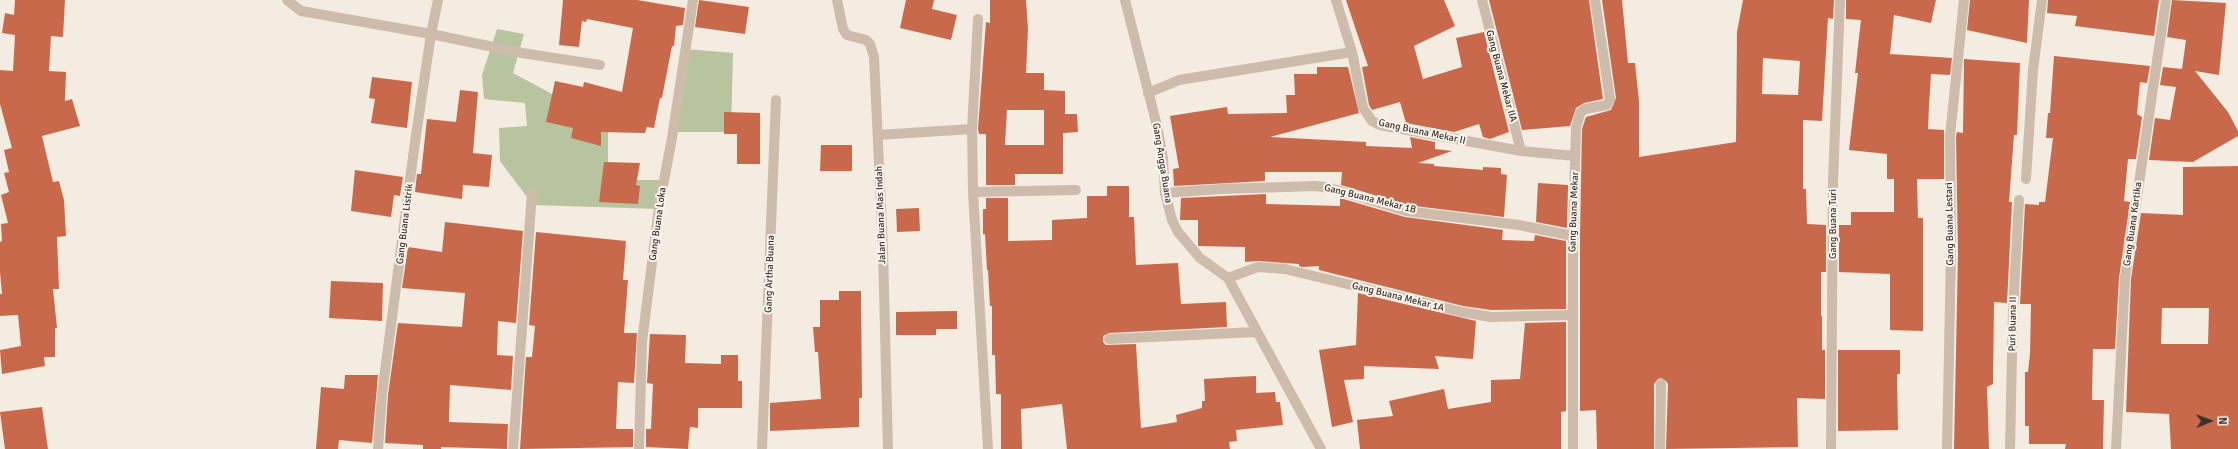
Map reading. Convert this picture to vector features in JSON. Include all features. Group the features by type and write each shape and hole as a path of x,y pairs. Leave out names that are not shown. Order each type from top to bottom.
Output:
{"street":[{"path":"287,0 301,11 431,34 522,53 600,65"},
{"name":"Gang Buana Listrik","path":"378,449 382,394 431,34 438,0"},
{"name":"Gang Buana Loka","path":"639,449 642,342 659,207 672,138 693,0"},
{"name":"Jalan Buana Mas Indah","path":"837,0 843,29 847,35 866,40 870,44 874,58 883,250 888,449"},
{"name":"Gang Angga Buana","path":"1125,0 1163,159 1165,193 1172,220 1178,232 1200,258 1228,278 1256,332 1321,449"},
{"name":"Gang Buana Mekar II","path":"1336,0 1352,52 1363,108 1372,121 1380,125 1521,151 1576,156"},
{"name":"Gang Buana Mekar IIA","path":"1482,0 1521,151"},
{"name":"Gang Buana Mekar","path":"1573,449 1572,315 1576,128 1580,113 1585,109 1607,105 1610,99 1595,0"},
{"name":"Gang Buana Turi","path":"1831,449 1833,181 1840,0"},
{"name":"Gang Buana Lestari","path":"1947,449 1951,253 1950,136 1964,0"},
{"path":"2026,179 2033,70 2042,0"},
{"name":"Gang Buana Kartika","path":"2116,449 2125,278 2166,0"},
{"path":"978,19 972,128 973,192 988,449"},
{"path":"1148,93 1179,80 1352,52"},
{"name":"Gang Artha Buana","path":"762,449 767,372 776,100"},
{"path":"878,136 972,128"},
{"name":"Gang Buana Mekar 1B","path":"1165,193 1221,189 1316,186 1330,188 1406,211 1519,225 1573,236"},
{"path":"973,192 1076,190"},
{"path":"513,449 532,193"},
{"name":"Puri Buana II","path":"2010,449 2013,310 2019,200"},
{"name":"Gang Buana Mekar 1A","path":"1228,278 1258,267 1285,269 1462,312 1498,317 1572,315"},
{"path":"1109,339 1256,332"},
{"path":"1660,449 1661,384"}],"green space":[{"path":"497,29 524,34 513,73 608,124 608,180 661,180 658,209 533,205 500,161 499,128 527,126 525,103 484,99 482,75"},
{"path":"685,49 733,53 731,132 671,132"}],"building":[{"path":"15,0 65,0 63,37 51,36 49,71 66,72 65,101 72,99 80,126 42,136 53,182 59,181 64,200 66,236 57,237 59,289 53,289 57,328 55,328 55,357 44,357 45,366 2,374 0,350 21,346 18,315 0,316 0,294 2,294 0,272 0,242 2,241 1,224 8,223 1,195 9,192 4,173 9,172 4,150 12,148 0,104 0,70 13,71 15,35 2,33 5,13 14,15"},
{"path":"563,0 637,0 685,8 683,25 676,26 674,46 672,46 662,98 660,98 654,128 647,127 645,133 601,132 601,146 571,138 573,128 546,122 555,81 583,87 584,82 622,92 633,28 587,19 586,22 582,21 579,47 559,45"},
{"path":"699,0 749,7 745,34 695,27"},
{"path":"906,0 934,0 932,9 957,15 951,40 900,28"},
{"path":"990,0 1026,0 1028,29 1026,73 1044,73 1044,90 1065,91 1065,114 1077,114 1078,132 1063,133 1063,174 1015,174 1015,185 986,185 986,134 979,134 978,129 986,22 990,23","holes":["1007,110 1044,110 1044,145 1005,145"]},
{"path":"1346,0 1444,0 1455,26 1414,46 1423,79 1462,67 1456,38 1484,32 1509,132 1490,139 1483,137 1479,124 1454,132 1406,123 1400,102 1372,110 1369,105 1362,67 1368,66"},
{"path":"1489,0 1589,0 1603,99 1584,103 1576,108 1570,126 1522,130"},
{"path":"1602,0 1622,0 1628,63 1635,63 1639,101 1639,157 1736,142 1737,32 1743,0 1834,0 1833,19 1828,18 1822,121 1803,120 1803,189 1806,189 1807,224 1826,225 1826,272 1821,272 1822,350 1825,350 1825,399 1797,398 1798,447 1666,449 1668,384 1661,378 1654,384 1654,449 1597,449 1596,410 1580,411 1580,236 1582,129 1586,117 1611,110 1616,98","holes":["1763,58 1800,61 1798,95 1762,94"]},
{"path":"1846,0 1936,0 1931,23 1894,15 1890,54 1952,58 1950,75 1931,74 1928,129 1944,130 1944,179 1917,179 1918,218 1923,218 1923,331 1890,330 1890,274 1839,272 1839,225 1851,225 1851,212 1894,212 1894,179 1887,179 1887,154 1849,150 1858,73 1855,73 1861,20 1846,19"},
{"path":"1970,0 2029,0 2027,43 1967,30"},
{"path":"2048,0 2159,0 2154,36 2075,26 2077,16 2047,13"},
{"path":"2172,0 2226,3 2219,75 2195,71 2228,112 2238,131 2238,136 2193,162 2149,160 2155,118 2170,120 2176,87 2160,85 2163,67 2182,69 2186,40 2167,37"},
{"path":"2054,56 2150,66 2147,83 2140,82 2137,114 2142,117 2136,159 2128,159 2124,201 2130,202 2119,278 2115,349 2093,349 2092,400 2104,400 2103,449 2065,449 2066,444 2029,444 2029,426 2025,426 2025,372 2028,372 2030,353 2031,304 2020,304 2025,204 2039,205 2039,202 2045,202 2053,138 2046,138 2048,113 2050,113"},
{"path":"1964,59 2020,63 2017,135 2014,135 2009,202 2012,202 2007,303 1994,302 1993,384 1987,387 1989,449 1954,449 1958,253 1956,136 1957,132 1963,133"},
{"path":"1317,67 1348,67 1359,113 1270,137 1366,142 1366,146 1412,148 1410,137 1435,142 1435,149 1452,151 1418,163 1434,164 1434,166 1483,170 1483,167 1501,168 1501,174 1507,175 1504,217 1407,205 1341,185 1342,172 1265,172 1265,181 1174,186 1173,169 1179,168 1170,116 1227,107 1228,114 1287,113 1286,95 1295,95 1294,74 1317,74"},
{"path":"372,77 412,82 407,128 371,123 375,99 369,98"},
{"path":"460,90 478,92 473,153 492,155 489,187 463,185 462,199 415,192 417,174 421,174 427,119 456,122"},
{"path":"724,112 760,113 760,164 737,164 737,134 724,134"},
{"path":"821,145 852,145 852,171 820,171"},
{"path":"604,162 640,163 636,185 640,186 638,204 599,202"},
{"path":"2238,166 2238,449 2171,449 2169,414 2126,412 2131,279 2141,213 2183,215 2183,167","holes":["2162,308 2209,308 2208,344 2161,344"]},
{"path":"355,170 403,177 400,196 394,195 391,217 351,211"},
{"path":"1538,183 1568,185 1567,228 1536,222"},
{"path":"1107,186 1129,186 1129,217 1134,217 1136,265 1178,263 1181,304 1226,302 1227,327 1109,333 1103,336 1103,342 1106,345 1136,344 1141,428 1177,422 1176,415 1202,408 1202,401 1205,401 1204,379 1256,376 1256,393 1275,392 1276,402 1280,402 1283,425 1236,430 1237,441 1229,442 1230,449 1067,449 1062,404 1021,409 1022,449 1001,449 1001,394 996,394 995,355 992,355 992,306 990,306 985,234 983,234 983,209 986,209 986,198 1008,198 1008,241 1052,240 1052,220 1087,218 1087,196 1107,196"},
{"path":"1266,194 1266,204 1340,206 1340,198 1405,217 1503,230 1502,240 1534,241 1535,235 1566,241 1566,309 1491,310 1463,306 1319,270 1319,266 1302,267 1299,266 1299,264 1258,261 1245,262 1245,247 1198,246 1198,220 1180,220 1181,198"},
{"path":"919,208 920,231 897,232 896,209"},
{"path":"445,222 523,231 516,323 498,321 497,355 513,356 511,390 450,385 449,422 508,424 507,449 441,447 441,449 423,449 423,445 385,443 388,395 398,323 462,327 465,293 402,288 408,247 442,252"},
{"path":"536,232 626,241 623,280 628,280 624,333 637,333 634,383 618,382 616,429 633,429 633,447 520,449 526,357 532,357 535,326 529,325"},
{"path":"331,281 383,283 382,321 329,318"},
{"path":"839,291 861,291 862,398 859,398 859,427 770,431 770,403 821,399 818,352 815,352 813,327 820,327 820,300 839,300"},
{"path":"1358,293 1476,321 1473,359 1435,356 1439,369 1364,366 1364,379 1344,380 1353,422 1332,427 1319,350 1356,345"},
{"path":"957,311 957,329 936,329 936,335 896,335 896,312"},
{"path":"1566,322 1566,411 1561,412 1561,449 1360,449 1357,420 1393,416 1389,401 1444,389 1448,409 1491,402 1491,380 1520,379 1525,323"},
{"path":"650,334 686,335 685,363 721,364 721,355 738,355 738,381 742,381 742,408 698,408 698,428 690,427 688,449 646,447 646,429 651,429 653,384 647,383"},
{"path":"1838,350 1900,350 1900,374 1897,374 1898,430 1838,431"},
{"path":"345,375 378,375 372,443 339,440 338,449 316,449 321,387 344,389"},
{"path":"42,407 48,449 5,449 0,412"}]}
